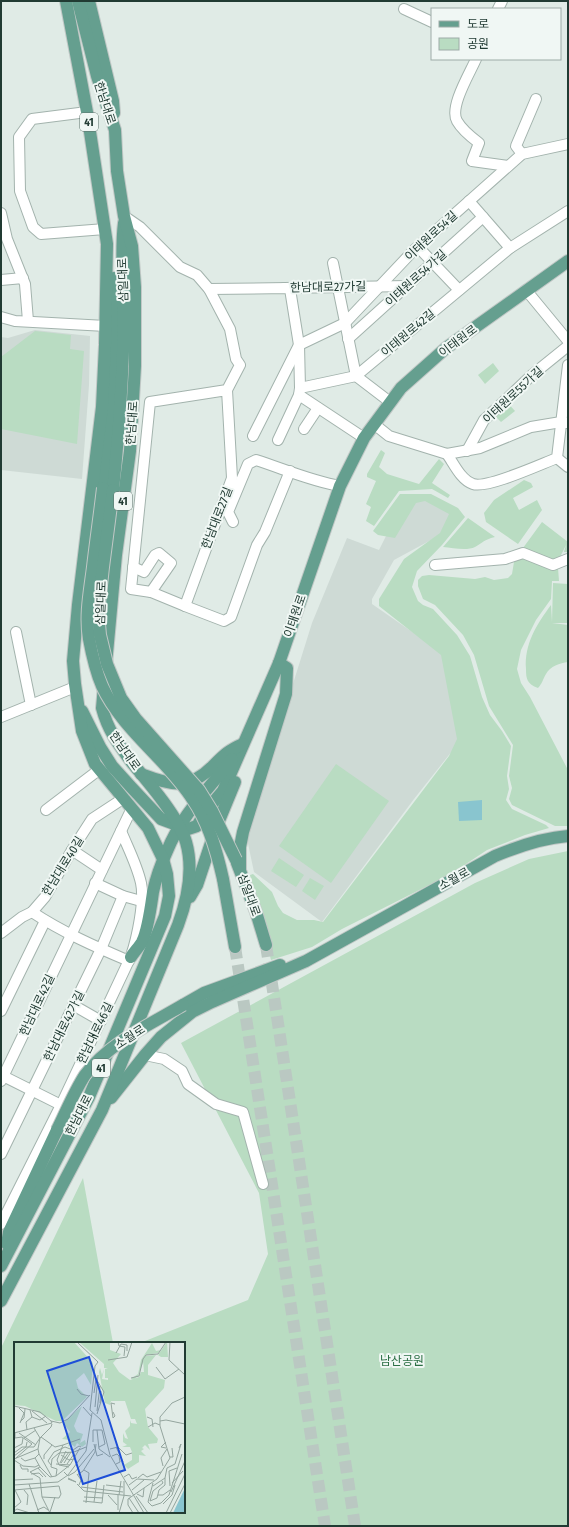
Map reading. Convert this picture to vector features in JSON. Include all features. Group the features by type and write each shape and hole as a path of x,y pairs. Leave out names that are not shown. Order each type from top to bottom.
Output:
{"main road":[{"name":"한남대로","path":"2,1262 89,1097 164,916 169,896 167,874 163,859 148,828 95,764 84,738 77,701 72,661 102,407 106,326 107,244 87,112 66,1"},
{"name":"한남대로","path":"1,1300 102,1110 184,908 188,892 190,869 186,841 179,827 160,797 113,737 102,708 116,555 130,451 135,366 135,287 132,246 124,216 117,171 115,130 96,76 78,1"},
{"path":"89,1 113,101 115,130"},
{"name":"삼일대로","path":"124,216 121,243 124,314 122,378 108,489 87,616 89,638 93,658 102,686 128,724 162,761 194,801 208,830 218,855 235,947"},
{"name":"삼일대로","path":"107,244 114,277 115,316 108,489 103,567 98,613 100,635 106,664 124,703 136,719 199,790 212,811 238,865 256,912 266,945"},
{"name":"이태원로","path":"179,827 188,829 197,826 243,744 279,663 340,486 364,438 401,388 446,348 568,261"},
{"path":"238,865 243,832 286,694 287,668 279,663"},
{"name":"한남대로","path":"77,701 100,747 112,766 162,819 179,827"},
{"path":"142,774 161,781 177,784 189,783 207,772 230,750 243,744"},
{"name":"이태원로","path":"184,908 197,885 216,828 238,776 243,744"},
{"path":"130,959 142,941 163,859 179,827"},
{"name":"소월로","path":"102,1110 161,1037 192,1012 306,961 495,856 513,848 531,843 568,836"},
{"name":"소월로","path":"2,1262 9,1232 57,1130 85,1076 96,1062 125,1039 204,993 347,939"}],"street":[{"path":"404,9 431,22"},
{"path":"476,60 456,104 456,120 467,134 480,143 472,161 508,166"},
{"path":"522,154 516,146 536,99"},
{"name":"한남대로","path":"87,112 32,118 19,137 20,191 34,228 41,234 105,229"},
{"name":"이태원로54길","path":"345,323 418,247 522,154 568,144"},
{"path":"469,201 510,248"},
{"name":"이태원로42길","path":"356,376 510,248 568,211"},
{"path":"1,213 7,239 25,284 28,321"},
{"path":"124,216 140,227 180,267 197,275 209,289 230,329 236,359 240,365 227,390 150,402 131,589 151,592 224,621 231,618 257,545 265,532 290,471"},
{"name":"이태원로54가길","path":"348,339 483,217"},
{"path":"418,247 459,290"},
{"path":"332,263 356,376 390,402"},
{"path":"1,280 23,278"},
{"name":"한남대로27가길","path":"209,289 408,286"},
{"name":"한남대로27가길","path":"247,288 290,289 299,345 299,392 278,440"},
{"path":"526,290 568,341"},
{"path":"1,317 16,321 106,326"},
{"path":"253,436 299,345 345,323"},
{"name":"이태원로55가길","path":"467,450 484,420 532,375 568,346"},
{"path":"557,458 565,423 568,365"},
{"path":"299,392 356,376"},
{"name":"한남대로27길","path":"185,606 232,478 227,390"},
{"path":"299,392 318,408 364,438"},
{"path":"304,429 318,408"},
{"path":"374,424 389,436 447,454 480,448 531,427 565,423"},
{"path":"447,454 463,478 473,484 487,484 557,458"},
{"path":"557,458 568,467"},
{"path":"233,522 228,512 248,464 256,460 325,484 340,486"},
{"path":"133,567 144,572 155,555 159,553 171,563 151,592"},
{"path":"435,565 505,559 523,553 553,565 568,559"},
{"path":"16,632 31,705"},
{"path":"1,717 75,687"},
{"path":"46,810 100,769"},
{"name":"한남대로40길","path":"1,933 22,917 32,912 45,897 92,819 124,798"},
{"name":"한남대로42길","path":"32,1091 2,1077 132,808"},
{"name":"한남대로46길","path":"1,1224 61,1105 101,1021 130,959 138,935 141,884 134,860 121,831"},
{"path":"72,850 102,870"},
{"path":"95,882 123,896 141,901"},
{"name":"한남대로42가길","path":"1,1154 101,949 123,896"},
{"path":"32,912 45,921 101,949 130,959"},
{"path":"1,1011 45,921"},
{"path":"73,1006 101,1021"},
{"path":"145,1055 164,1059 182,1071 188,1084 216,1104 243,1112 263,1184"},
{"path":"32,1091 61,1105"}],"shaded area":[{"path":"35,330 90,336 89,385 82,479 1,470 1,337 8,338"},
{"path":"419,494 456,514 444,533 394,560 372,599 372,604 444,654 460,741 414,799 322,922 254,872 246,834 312,623 347,538 379,550 406,496"}],"green space":[{"path":"35,331 71,335 70,349 84,351 77,444 1,429 1,357"},
{"path":"493,363 499,371 485,384 478,375"},
{"path":"507,402 515,411 501,422 495,413"},
{"path":"381,450 385,453 379,467 387,474 419,484 439,459 444,464 432,483 450,495 448,498 432,489 399,491 374,526 366,521 371,507 366,504 376,481 367,477 367,474"},
{"path":"524,480 531,483 533,487 513,498 519,510 537,500 542,510 518,544 486,522 484,513 494,500"},
{"path":"400,494 431,494 458,508 465,517 442,545 417,571 412,587 418,601 433,609 457,635 470,656 482,697 490,715 511,746 507,776 509,789 506,800 512,809 546,825 549,828 525,835 487,850 451,874 342,929 312,947 271,960 250,875 253,874 272,892 283,913 297,920 314,920 323,922 449,756 457,739 441,655 379,606 379,599 404,559 440,533 449,514 425,501 416,503 395,538 378,535 373,531"},
{"path":"468,518 495,537 468,549 443,547"},
{"path":"542,522 568,542 568,552 564,552 566,545 560,557 553,560 523,548"},
{"path":"515,556 558,568 559,581 552,581 551,599 536,620 521,650 517,669 521,683 530,697 568,770 568,826 555,826 512,805 509,799 512,788 509,776 513,745 489,706 474,655 463,635 435,605 423,599 418,586 418,580 422,576 429,575 475,579 485,577 494,580 508,578 512,574"},
{"path":"553,583 568,584 568,623 552,623 568,625 568,662 559,664 550,669 538,688 531,685 527,678 527,651 536,627 551,605 552,622"},
{"path":"336,764 389,801 331,883 279,846"},
{"name":"남산공원","path":"568,851 568,1526 1,1526 1,1348 83,1178 113,1342 14,1342 14,1513 185,1513 185,1342 143,1342 248,1300 268,1254 259,1193 181,1043 475,883 529,859"},
{"path":"279,858 304,875 296,887 271,871"},
{"path":"310,878 324,886 315,900 302,891"}],"water":[{"path":"482,800 482,820 459,821 458,802"}],"tunnel":[{"path":"266,945 355,1526"},
{"path":"235,947 325,1526"}]}
